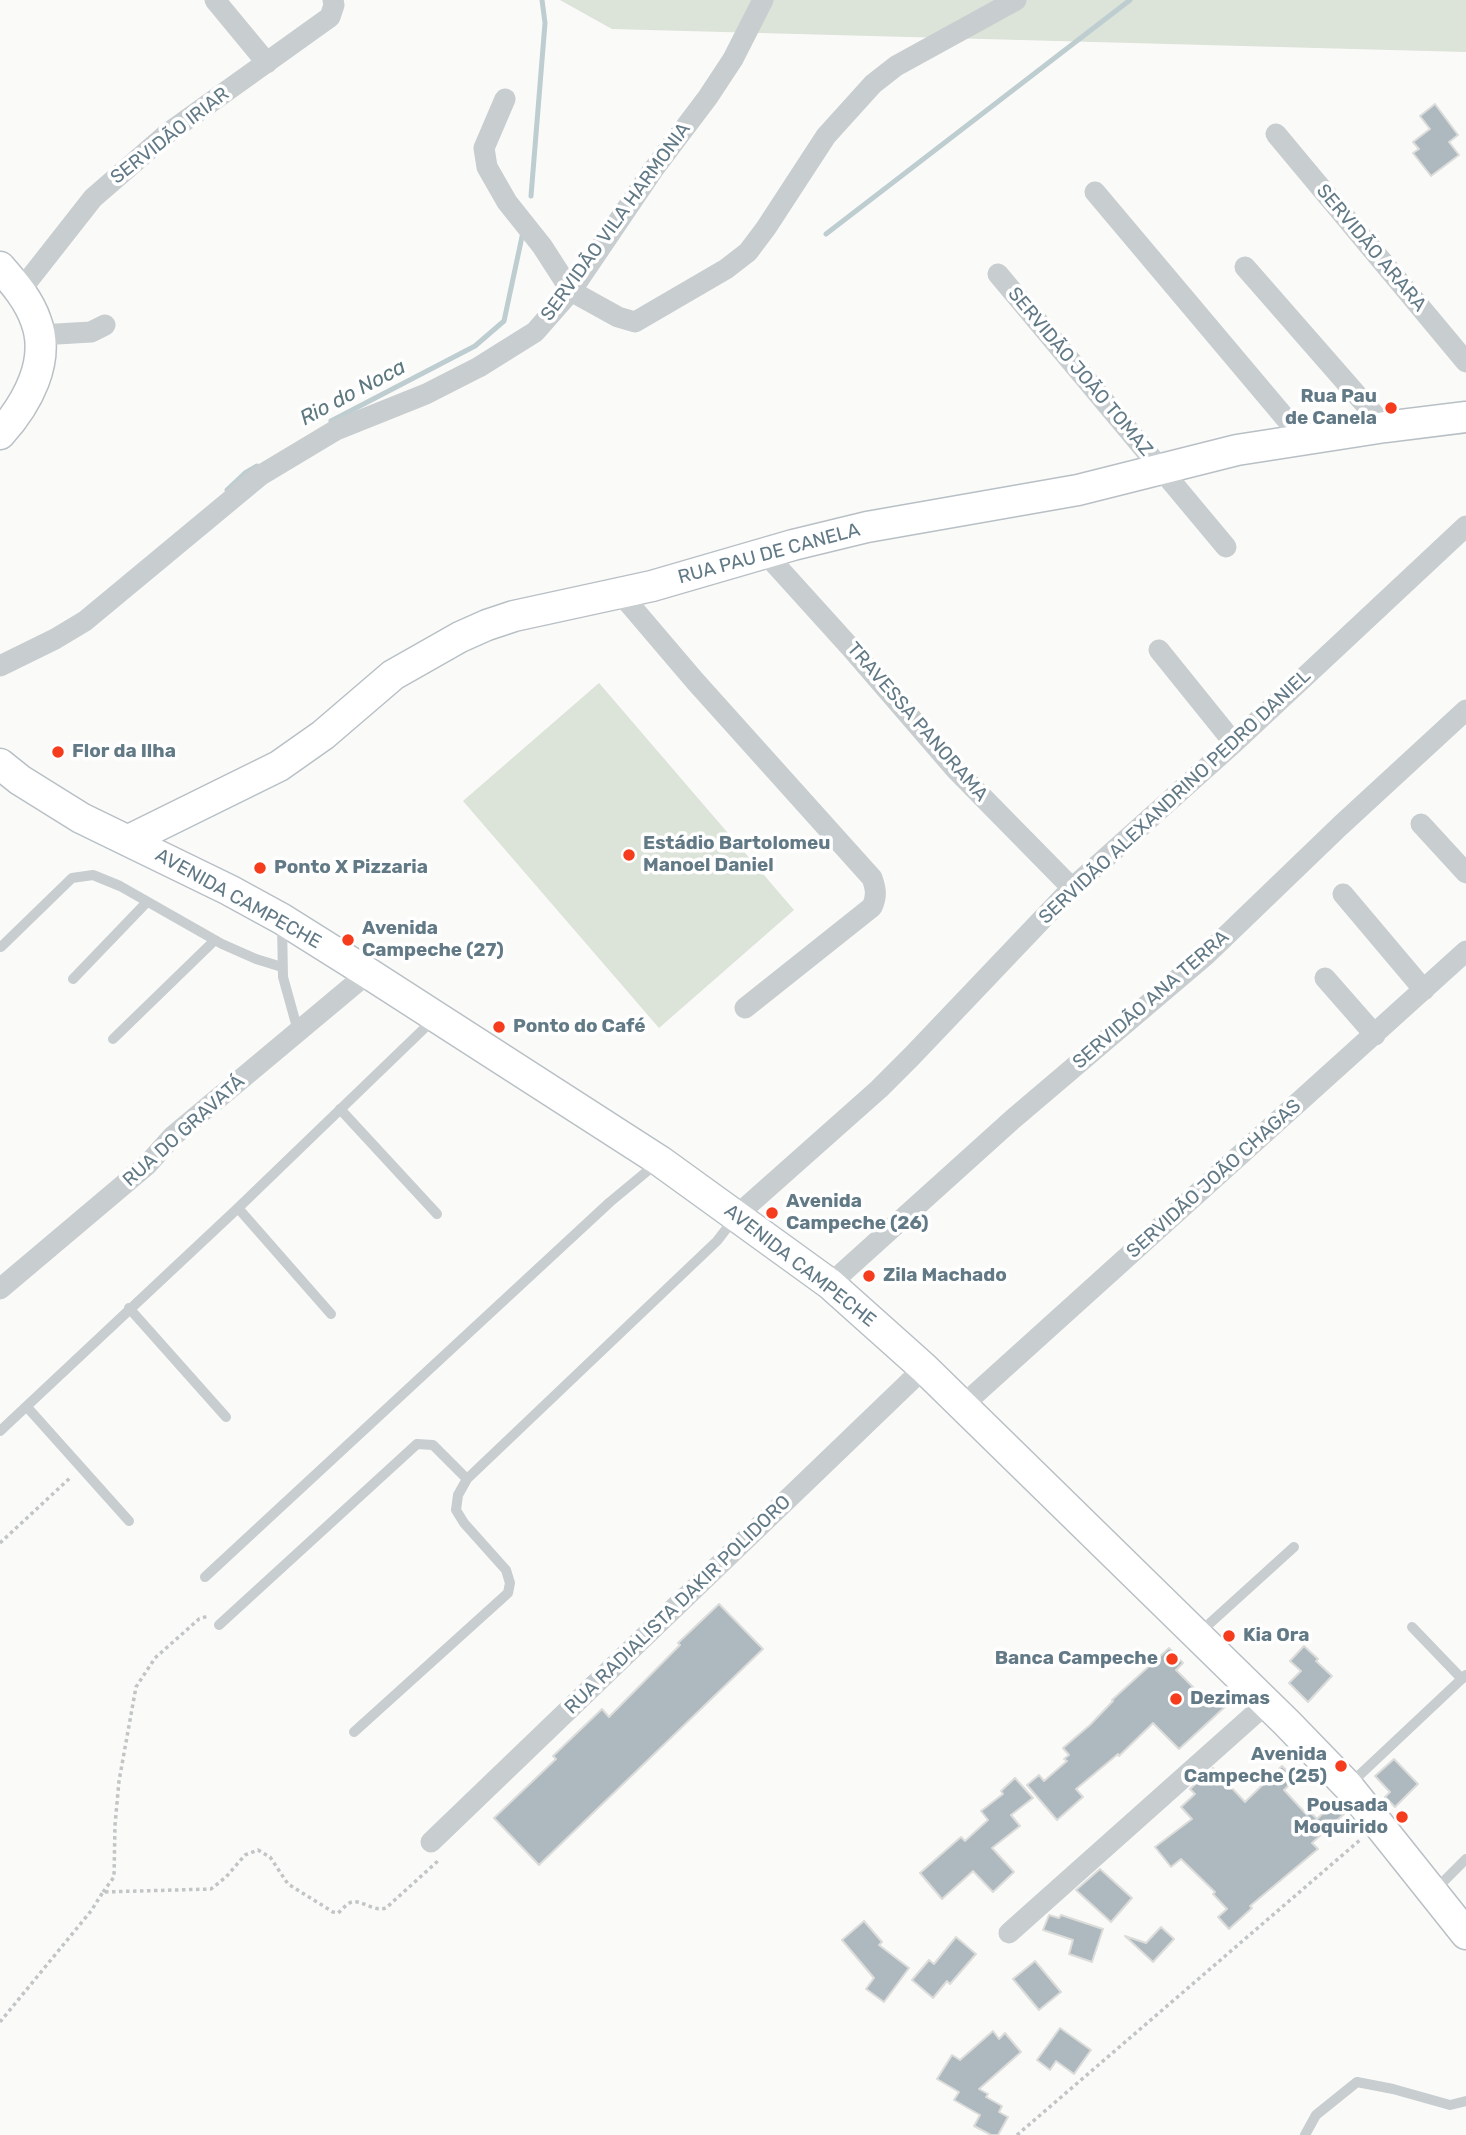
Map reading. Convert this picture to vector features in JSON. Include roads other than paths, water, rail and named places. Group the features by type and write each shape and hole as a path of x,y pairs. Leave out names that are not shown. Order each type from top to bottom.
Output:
{"main road":[{"path":"0,267 20,291 33,313 40,335 37,371 31,388 21,407 0,434"},
{"name":"RUA PAU DE CANELA","path":"129,840 279,766 313,743 393,675 487,625 534,611 664,582 867,527 1042,498 1237,450 1466,417"},
{"name":"AVENIDA CAMPECHE","path":"0,764 20,780 81,818 229,890 368,972 660,1161 830,1284 924,1368 1267,1703 1348,1786 1466,1934"}],"street":[{"path":"215,0 267,63"},
{"name":"SERVIDÃO IRIAR","path":"20,291 93,198 168,133 331,17 333,0"},
{"name":"SERVIDÃO VILA HARMONIA","path":"0,666 85,621 261,475 336,430 426,394 502,354 535,332 571,291 630,202 691,120 733,59 764,0"},
{"path":"505,99 484,148 487,167 507,202 542,246 571,291 618,317 635,322 726,269 748,252 826,136 873,84 896,66 1016,0"},
{"name":"SERVIDÃO ARARA","path":"1276,134 1466,362"},
{"path":"1095,192 1303,439"},
{"path":"1245,267 1385,427"},
{"name":"SERVIDÃO JOÃO TOMAZ","path":"998,274 1226,547"},
{"path":"40,335 91,332 105,325"},
{"name":"SERVIDÃO ALEXANDRINO PEDRO DANIEL","path":"736,1216 887,1080 1072,888 1234,743 1466,526"},
{"name":"TRAVESSA PANORAMA","path":"765,553 956,770 1072,888"},
{"path":"620,593 872,878 875,887 876,897 872,907 745,1008"},
{"path":"1159,650 1234,743"},
{"name":"SERVIDÃO ANA TERRA","path":"830,1284 1013,1119 1206,955 1466,710"},
{"path":"1421,824 1466,873"},
{"path":"1343,894 1424,990"},
{"name":"SERVIDÃO JOÃO CHAGAS","path":"962,1406 1466,951"},
{"name":"RUA DO GRAVATÁ","path":"0,1289 147,1165 173,1136 368,972"},
{"path":"1325,978 1375,1035"},
{"name":"RUA RADIALISTA DAKIR POLIDORO","path":"431,1842 924,1368"},
{"path":"1009,1933 1267,1703"}],"lane":[{"path":"1,947 72,878 93,875 120,886 215,940 256,959 282,967"},
{"path":"73,979 147,902"},
{"path":"282,919 283,977 298,1031"},
{"path":"113,1039 215,940"},
{"path":"0,1431 437,1017"},
{"path":"340,1109 437,1214"},
{"path":"205,1577 600,1212 660,1161"},
{"path":"238,1208 331,1314"},
{"path":"355,1732 508,1593 510,1583 506,1570 464,1523 456,1510 458,1496 467,1479 717,1241 736,1216"},
{"path":"129,1308 226,1417"},
{"path":"27,1407 129,1521"},
{"path":"221,1622 417,1444 433,1445 467,1479"},
{"path":"1198,1634 1294,1547"},
{"path":"1348,1786 1464,1677 1412,1627"},
{"path":"1432,1893 1466,1859"},
{"path":"1305,2135 1317,2115 1357,2082 1450,2105 1466,2101"}],"waterway":[{"name":"Rio do Noca","path":"531,196 545,23 542,0"},
{"path":"826,234 1130,0"},
{"name":"Rio do Noca","path":"331,421 475,346 504,321 523,232"},
{"name":"Rio do Noca","path":"227,490 257,466"}],"place":[{"name":"Rua Pau de Canela","path":"1391,408"},
{"name":"Flor da Ilha","path":"58,752"},
{"name":"Estádio Bartolomeu Manoel Daniel","path":"629,855"},
{"name":"Ponto X Pizzaria","path":"260,868"},
{"name":"Avenida Campeche (27)","path":"348,940"},
{"name":"Ponto do Café","path":"499,1027"},
{"name":"Avenida Campeche (26)","path":"772,1213"},
{"name":"Zila Machado","path":"869,1276"},
{"name":"Kia Ora","path":"1229,1636"},
{"name":"Banca Campeche","path":"1172,1659"},
{"name":"Dezimas","path":"1176,1699"},
{"name":"Avenida Campeche (25)","path":"1341,1766"},
{"name":"Pousada Moquirido","path":"1402,1817"}]}
